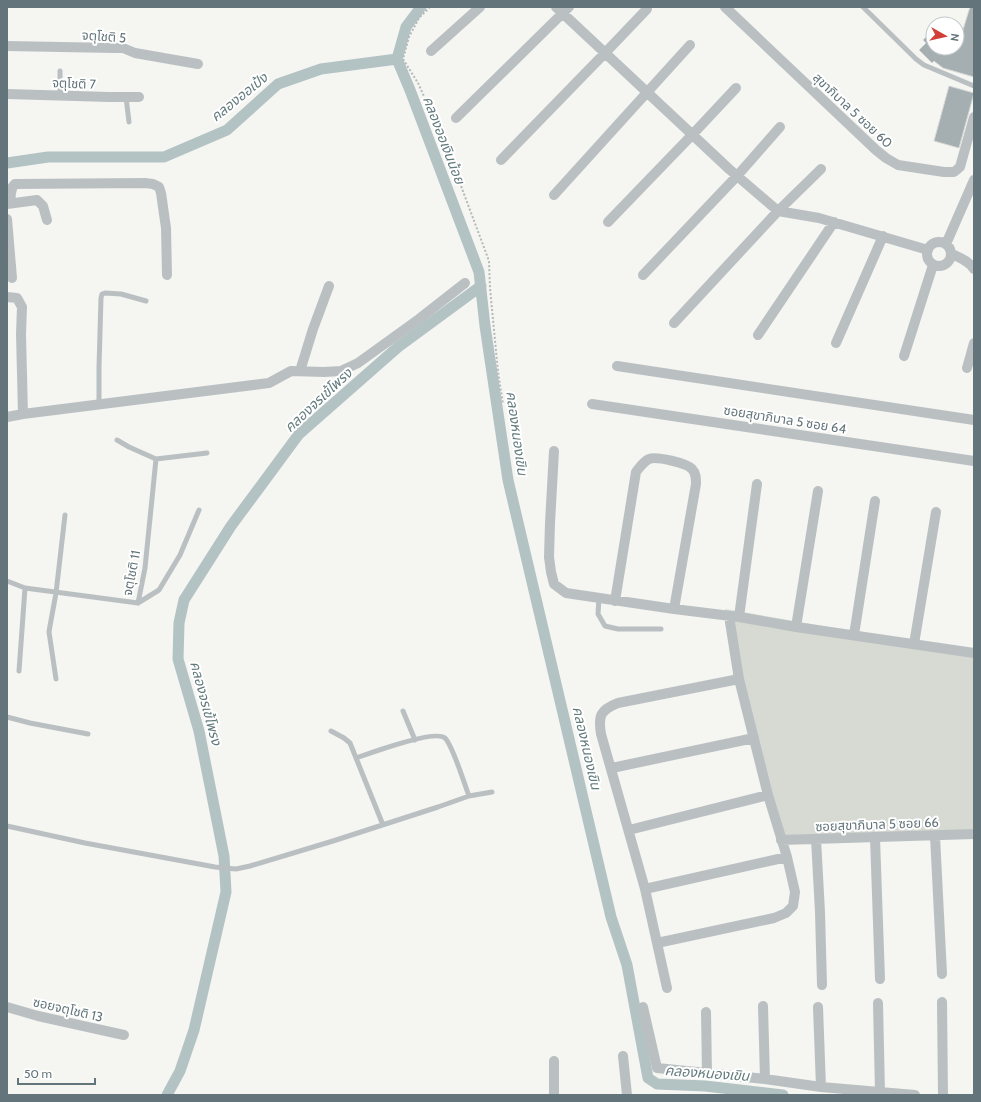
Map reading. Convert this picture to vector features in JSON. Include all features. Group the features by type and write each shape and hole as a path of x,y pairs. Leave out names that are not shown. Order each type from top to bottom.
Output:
{"street":[{"path":"431,50 480,7"},
{"name":"สุขาภิบาล 5 ซอย 60","path":"725,7 876,150 898,165 944,172 954,172 960,167 974,117"},
{"path":"456,118 562,9 647,93 737,176 778,211 819,218 928,250"},
{"path":"501,160 646,9"},
{"path":"554,195 690,45"},
{"name":"จตุโชติ 5","path":"7,46 123,48 135,53 198,64"},
{"path":"608,222 736,88"},
{"name":"จตุโชติ 7","path":"7,94 140,97"},
{"path":"642,275 737,176 780,127"},
{"path":"674,323 778,211 821,169"},
{"path":"946,244 974,180"},
{"path":"47,220 43,206 36,200 8,204 11,190 15,184 154,184 159,187 164,209 167,275"},
{"path":"7,219 12,278"},
{"path":"758,335 834,222"},
{"path":"836,343 883,236"},
{"path":"938,242 946,244 951,250 951,259 945,265 933,265 928,258 928,250 930,246 938,242"},
{"path":"952,254 964,259 972,265 974,269"},
{"path":"904,356 933,265"},
{"path":"7,417 269,383 291,371 341,371 358,363 419,319 465,283"},
{"path":"300,371 313,329 329,286"},
{"path":"7,297 17,298 22,308 21,334 23,414"},
{"path":"967,368 974,343"},
{"path":"617,366 974,420"},
{"name":"ซอยสุขาภิบาล 5 ซอย 64","path":"592,404 974,461"},
{"path":"554,451 549,557 554,584 566,593 739,617 796,627 974,653"},
{"path":"615,601 636,472 642,464 651,458 686,465 691,467 696,473 696,484 674,609"},
{"path":"739,617 757,484"},
{"path":"796,627 818,492"},
{"path":"854,635 875,501"},
{"path":"914,644 936,512"},
{"path":"657,943 774,918 786,913 794,906 795,892 787,857 768,795 739,679 729,616"},
{"path":"667,988 646,889 599,722 603,712 609,706 618,703 739,679"},
{"path":"612,768 754,738"},
{"path":"629,830 768,795"},
{"name":"ซอยสุขาภิบาล 5 ซอย 66","path":"781,840 974,834"},
{"path":"935,836 942,974"},
{"path":"876,838 880,979"},
{"path":"816,839 822,985"},
{"path":"646,889 787,857"},
{"path":"942,1002 943,1095"},
{"path":"878,1003 880,1092"},
{"path":"763,1006 765,1079"},
{"name":"ซอยจตุโชติ 13","path":"7,1007 38,1016 124,1035"},
{"path":"643,1007 657,1068 765,1079 821,1087 915,1095"},
{"path":"818,1007 821,1087"},
{"path":"706,1012 707,1073"},
{"path":"623,1056 627,1095"},
{"path":"554,1061 554,1095"}],"lane":[{"path":"863,7 924,65 974,86"},
{"path":"60,71 60,96"},
{"path":"126,97 129,122"},
{"path":"99,404 102,294 121,294 146,301"},
{"path":"117,440 156,459 207,453"},
{"name":"จตุโชติ 11","path":"7,581 25,588 138,603 145,568 156,459"},
{"path":"138,603 159,590 180,555 199,510"},
{"path":"56,679 49,632 56,593 65,516"},
{"path":"19,672 25,588"},
{"path":"599,598 598,614 606,626 618,629 661,629"},
{"path":"403,711 415,740"},
{"path":"7,717 88,734"},
{"path":"331,731 350,743 383,825"},
{"path":"356,758 415,740 436,735 442,736 451,747 469,796"},
{"path":"7,826 85,843 215,867 236,869 383,825 477,793 492,792"}],"path":[{"path":"430,7 419,18 409,37 403,59 418,83 445,143 489,261 498,372 503,404"}],"shaded area":[{"path":"725,609 974,652 974,834 781,838"}],"building":[{"path":"970,7 974,7 974,77 943,68 934,61 932,63 925,56 965,56 965,23"},
{"path":"925,44 925,56 919,50"},
{"path":"949,86 974,93 959,148 934,141"}],"waterway":[{"name":"คลองหนองเขิน","path":"421,7 406,27 397,59 479,272 485,326 508,480 611,917 627,965 648,1078 657,1084 705,1086 783,1095"},
{"name":"คลองออเป้ง","path":"7,163 48,157 164,157 227,130 278,84 321,69 397,59"},
{"name":"คลองจรเข้โพรง","path":"167,1095 180,1071 194,1030 226,892 224,856 199,731 178,659 179,623 184,600 231,526 299,434 398,347 481,286"}],"water label":[{"name":"คลองออเงินน้อย","path":"444,140"}]}
